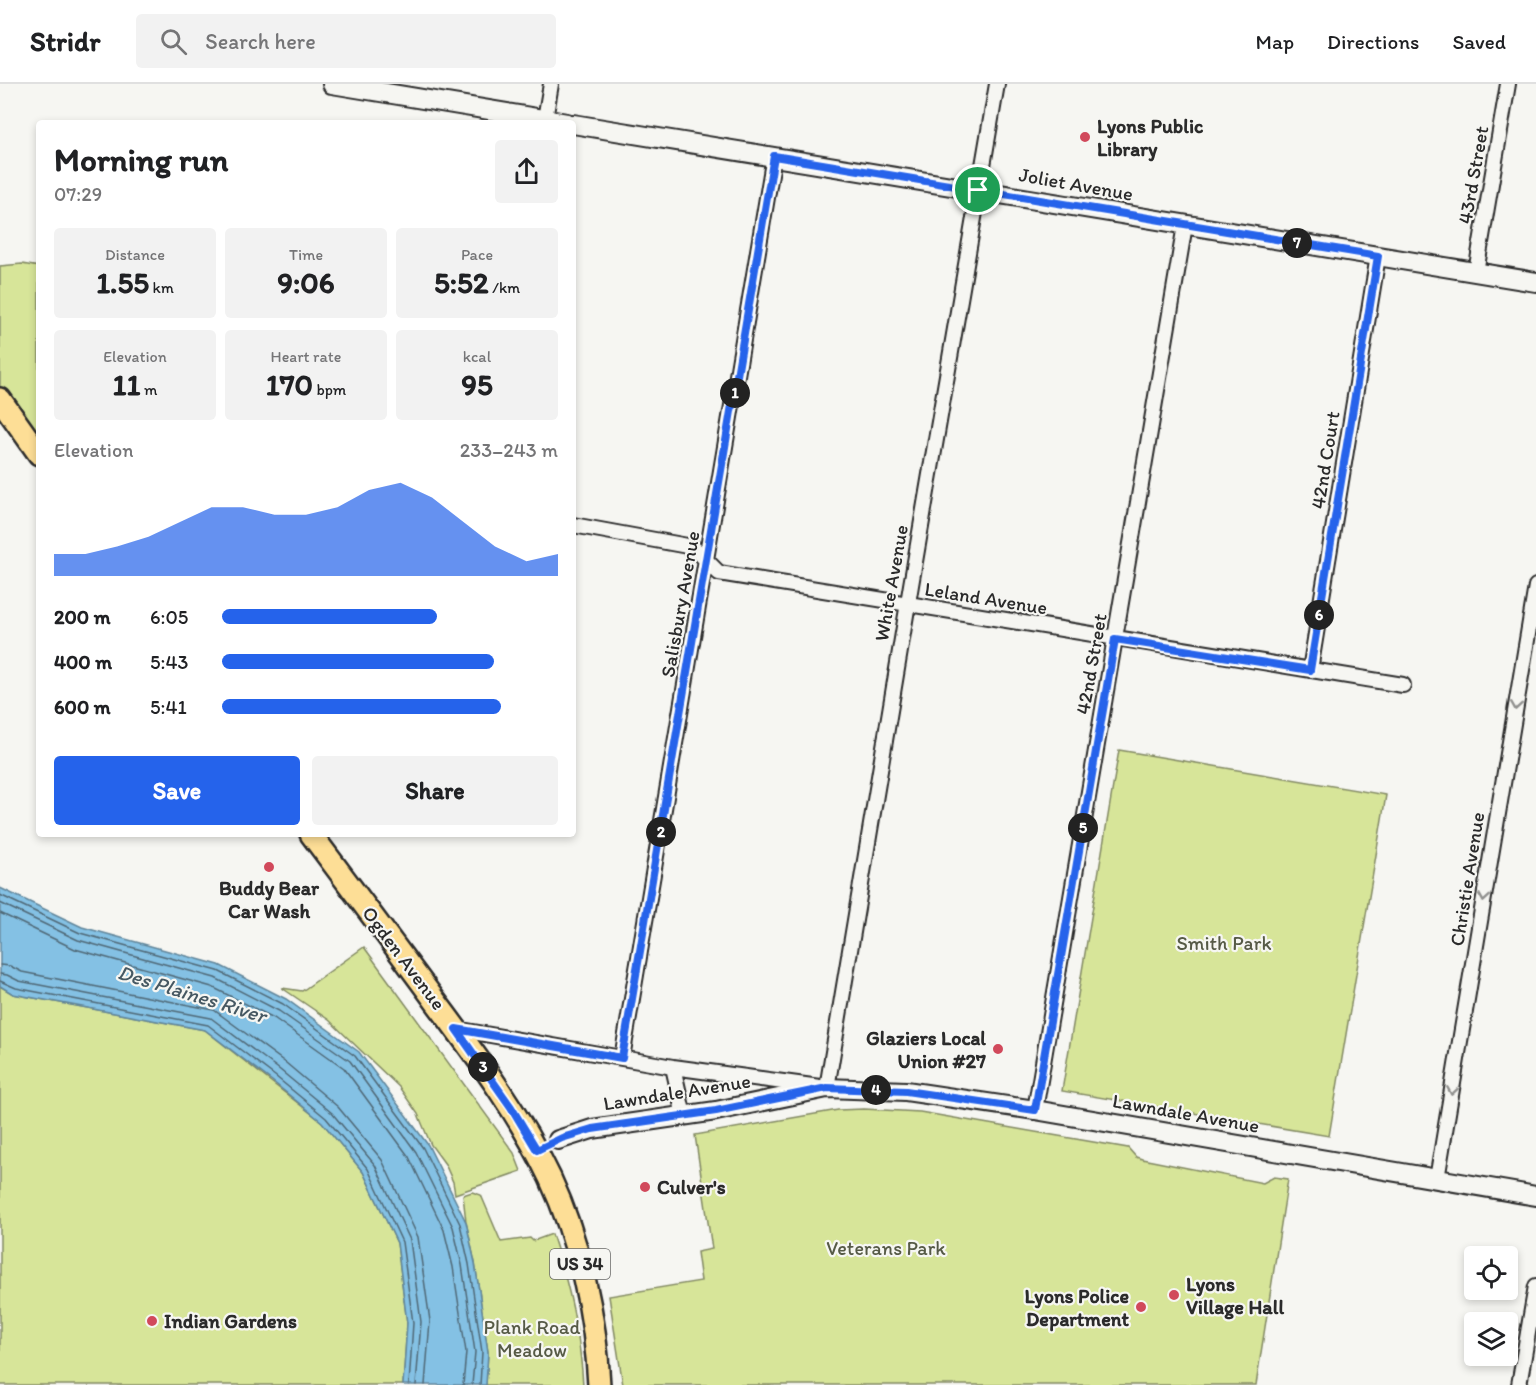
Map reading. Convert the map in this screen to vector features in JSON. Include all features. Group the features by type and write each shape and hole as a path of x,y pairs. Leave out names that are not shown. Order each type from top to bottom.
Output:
{"main road":[{"path":"0,399 36,450"},
{"name":"Ogden Avenue","path":"313,837 456,1029 511,1107 537,1150 568,1220 577,1253 592,1321 599,1385"}],"street":[{"path":"332,84 550,120"},
{"path":"545,119 551,84"},
{"name":"White Avenue","path":"827,1088 997,84"},
{"name":"43rd Street","path":"1476,272 1508,84"},
{"name":"Joliet Avenue","path":"576,124 1536,282"},
{"name":"Salisbury Avenue","path":"622,1058 774,156"},
{"name":"42nd Street","path":"1035,1110 1185,225"},
{"name":"42nd Court","path":"1310,670 1378,256"},
{"name":"Leland Avenue","path":"576,526 693,547 718,573 1403,685"},
{"name":"Christie Avenue","path":"1437,1179 1536,586"},
{"name":"Lawndale Avenue","path":"456,1029 673,1067 827,1088 906,1091 1035,1110 1536,1196"},
{"path":"673,1067 684,1116"},
{"name":"Lawndale Avenue","path":"537,1150 558,1140 592,1129 684,1116 827,1088"},
{"path":"1519,1385 1536,1286"}],"green space":[{"path":"22,264 36,266 36,444 0,393 0,266"},
{"name":"Smith Park","path":"1119,750 1386,795 1329,1136 1062,1091"},
{"path":"364,947 514,1153 521,1171 455,1194 453,1182 445,1164 431,1145 418,1114 399,1087 329,1020 282,988 302,991"},
{"path":"0,986 13,994 205,1030 322,1122 363,1172 397,1243 407,1323 403,1385 0,1385"},
{"name":"Veterans Park","path":"838,1110 920,1112 1128,1148 1136,1157 1142,1159 1263,1183 1274,1177 1288,1179 1256,1385 623,1385 609,1296 701,1281 697,1252 712,1249 695,1135"},
{"name":"Plank Road Meadow","path":"472,1192 481,1195 501,1242 530,1238 533,1241 552,1234 573,1308 583,1385 486,1385 488,1352 463,1195"}],"water":[{"name":"Des Plaines River","path":"0,888 82,927 219,965 286,999 359,1052 428,1145 466,1222 475,1263 488,1352 486,1385 403,1385 407,1323 397,1243 363,1172 322,1122 205,1030 13,994 0,986"}],"place":[{"name":"Lyons Public Library","path":"1085,137"},
{"name":"Buddy Bear Car Wash","path":"269,867"},
{"name":"Glaziers Local Union #27","path":"998,1049"},
{"name":"Culver's","path":"645,1187"},
{"name":"Lyons Village Hall","path":"1174,1295"},
{"name":"Lyons Police Department","path":"1141,1307"},
{"name":"Indian Gardens","path":"152,1321"}],"route":[{"path":"774,156 978,190 1378,256 1310,670 1115,639 1035,1110 906,1091 827,1088 716,1111 592,1129 562,1138 537,1150 511,1107 456,1029 622,1058 774,156"}]}
